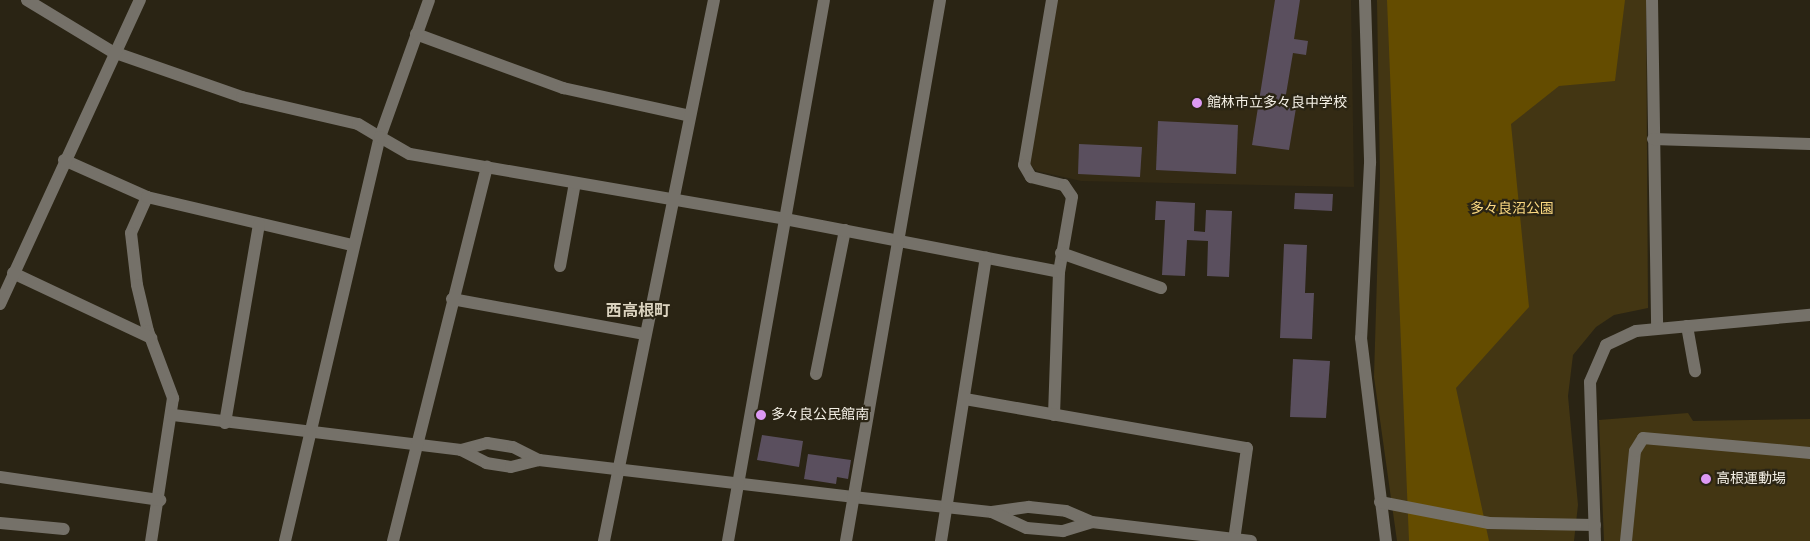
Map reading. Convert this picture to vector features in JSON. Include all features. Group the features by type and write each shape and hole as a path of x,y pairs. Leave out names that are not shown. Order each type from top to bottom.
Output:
{"street":[{"path":"27,0 114,52 242,97 358,124 410,154 785,219 1059,272"},
{"path":"0,304 64,160 140,0"},
{"path":"285,541 352,245 380,137 429,0"},
{"path":"604,541 617,469 714,0"},
{"path":"728,541 824,0"},
{"path":"846,541 940,0"},
{"path":"1052,0 1024,165 1031,177 1069,189 1072,197 1059,272 1054,416"},
{"path":"1365,0 1370,164 1361,338 1386,541"},
{"path":"1652,0 1657,328"},
{"path":"416,34 563,88 690,116"},
{"path":"1653,139 1810,144"},
{"path":"64,160 148,197 352,245"},
{"path":"393,541 452,299 487,167"},
{"path":"560,266 575,182"},
{"path":"148,197 131,233 136,285 151,338 174,398 160,500 152,541"},
{"path":"225,423 259,224"},
{"path":"816,374 845,230"},
{"path":"1061,253 1161,288"},
{"path":"942,541 986,258"},
{"path":"14,273 151,338"},
{"path":"452,299 645,334"},
{"path":"1595,541 1592,370 1606,345 1619,336 1657,328 1810,315"},
{"path":"1687,326 1695,371"},
{"path":"965,399 1246,448 1234,540"},
{"path":"173,415 225,423 461,450 486,463 503,466 539,460 992,512 1029,507 1066,511 1092,522 1251,541"},
{"path":"1626,541 1635,450 1643,438 1810,453"},
{"path":"461,450 486,443 513,446 539,460"},
{"path":"0,477 160,500"},
{"path":"1380,502 1489,522 1595,525"},
{"path":"992,512 1027,528 1063,531 1092,522"},
{"path":"0,523 64,530"}],"shaded area":[{"name":"館林市立多々良中学校","path":"1057,0 1351,0 1354,187 1081,181 1037,171 1029,164"}],"green space":[{"name":"多々良沼公園","path":"1377,0 1646,0 1648,308 1614,315 1596,327 1573,355 1568,396 1578,505 1574,541 1397,541 1374,377 1380,176"},
{"path":"1387,0 1625,0 1615,81 1559,86 1511,124 1529,307 1456,388 1489,541 1409,541"},
{"name":"高根運動場","path":"1688,413 1693,421 1810,419 1810,541 1604,541 1599,420"}],"building":[{"path":"1275,0 1300,0 1294,39 1308,41 1306,55 1293,53 1284,106 1296,108 1289,150 1252,145"},
{"path":"1158,121 1238,125 1236,174 1156,170"},
{"path":"1079,144 1142,147 1140,177 1078,174"},
{"path":"1295,193 1333,194 1332,211 1294,209"},
{"path":"1156,201 1195,203 1194,231 1205,232 1206,210 1232,211 1229,277 1207,276 1208,241 1187,240 1185,276 1162,275 1165,220 1155,220"},
{"path":"1284,244 1307,245 1305,293 1314,293 1312,339 1280,338"},
{"path":"1293,359 1330,361 1326,418 1290,417"},
{"path":"762,435 803,441 799,467 757,460"},
{"path":"808,454 851,460 848,479 837,477 836,484 804,479"}],"place":[{"name":"館林市立多々良中学校","path":"1197,103"},
{"name":"多々良公民館南","path":"761,415"},
{"name":"高根運動場","path":"1706,479"}],"district":[{"name":"西高根町","path":"638,311"}]}
